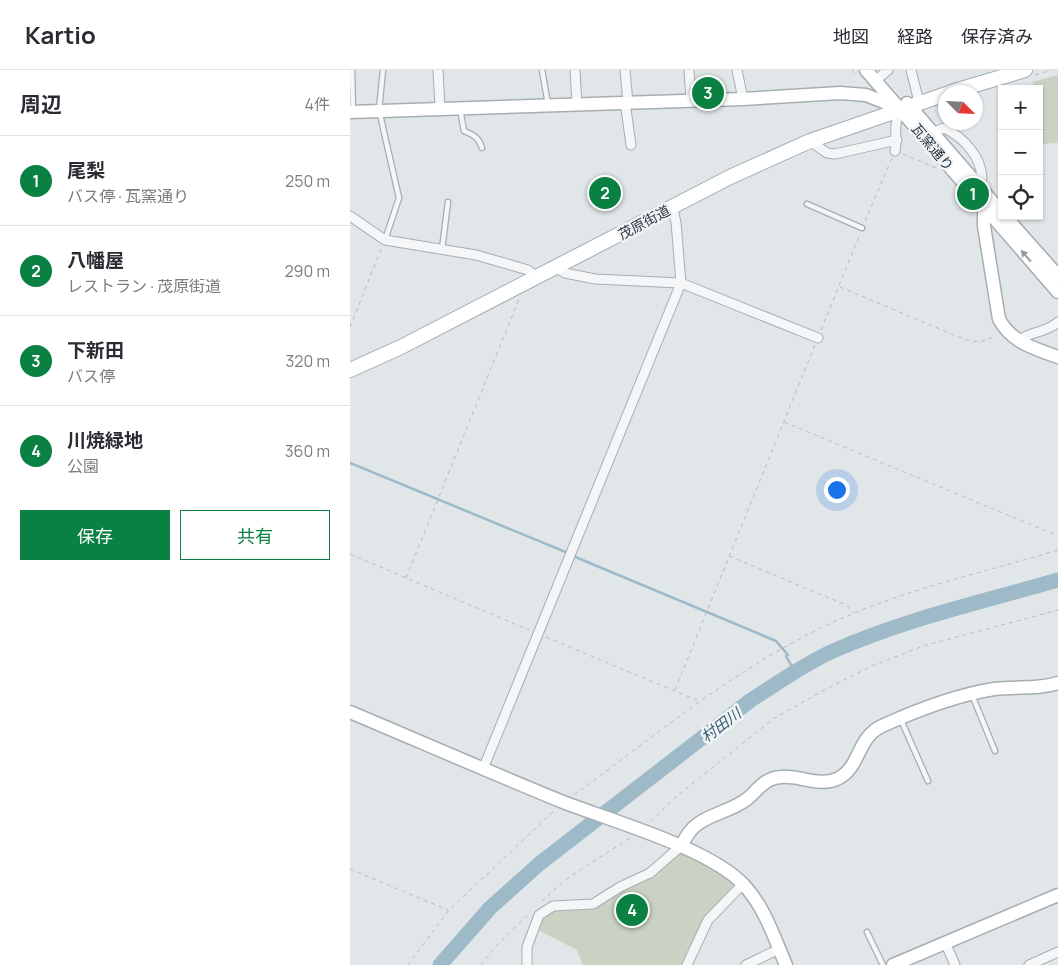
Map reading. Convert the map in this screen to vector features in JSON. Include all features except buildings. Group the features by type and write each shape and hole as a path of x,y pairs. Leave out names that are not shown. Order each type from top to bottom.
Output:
{"main road":[{"path":"974,85 1024,70"},
{"name":"茂原街道","path":"350,370 402,347 730,177 810,141 938,97"}],"street":[{"path":"438,70 440,108"},
{"path":"575,70 578,104"},
{"path":"625,70 626,102 631,145"},
{"path":"689,70 691,99"},
{"path":"737,70 743,99"},
{"name":"瓦窯通り","path":"866,70 910,106 951,168 1058,292"},
{"path":"895,151 897,140 895,120 910,106 911,70"},
{"name":"瓦窯通り","path":"882,72 998,208"},
{"path":"352,112 691,99 743,99 840,93 873,97 910,106"},
{"path":"934,132 944,128 958,136 969,147 981,170 982,178 976,183"},
{"path":"810,141 827,153 834,154 897,140"},
{"path":"483,768 681,283 676,222 672,207"},
{"path":"984,208 984,226 996,307 1005,331 1019,340 1058,357"},
{"path":"350,216 385,240 442,249 504,262 528,270 537,277"},
{"path":"1009,220 1058,276"},
{"path":"556,268 565,273 595,279 681,283 818,338"},
{"path":"1019,340 1025,336 1048,330 1058,322"},
{"path":"527,965 527,947 539,915 553,906 593,904 620,887 650,873 681,846 687,834 699,823 748,799 759,786 772,779 791,777 822,782 838,778 851,768 867,737 882,726 921,710 972,695 999,689 1038,688 1058,683"},
{"path":"350,712 564,802 681,846 712,862 744,884 763,909 786,965"},
{"path":"687,965 708,920 744,884"},
{"path":"893,965 1058,895"},
{"path":"945,942 955,965"},
{"path":"746,965 779,949"},
{"path":"1029,965 1058,952"}],"lane":[{"path":"352,70 352,112"},
{"path":"383,70 379,110 399,198 385,240"},
{"path":"542,70 548,105"},
{"path":"460,107 464,131 474,135 480,141 482,148"},
{"path":"442,249 448,202"},
{"path":"807,204 862,228"},
{"path":"972,695 995,751"},
{"path":"901,719 928,781"},
{"path":"867,932 883,965"}],"path":[{"path":"675,690 895,151 938,169 951,168"},
{"path":"350,327 385,240"},
{"path":"839,286 966,340 980,342 1005,331"},
{"path":"406,579 519,302 516,288"},
{"path":"784,422 1058,536"},
{"path":"408,965 449,910 564,802 777,650 822,627 854,614 954,579 1058,550"},
{"path":"350,554 702,702"},
{"path":"729,556 846,605 854,614"},
{"path":"538,906 565,880 642,832 672,800 773,719 872,666 923,646 1058,610"},
{"path":"350,869 449,910"},
{"path":"481,965 497,945 531,912"}],"green space":[{"path":"1058,75 1058,143 1043,144 1043,85 1033,85 1032,82"},
{"path":"681,846 743,884 708,920 687,965 583,965 577,950 534,928 539,915 553,906 593,904 650,873"}],"waterway":[{"path":"350,463 568,553"},
{"path":"573,556 776,641 788,655 786,656 795,672"},
{"name":"村田川","path":"440,965 490,908 539,864 751,700 791,674 833,651 888,630 1058,580"}],"place":[{"name":"下新田","path":"708,93"},
{"name":"八幡屋","path":"605,193"},
{"name":"尾梨","path":"973,194"},
{"name":"川焼緑地","path":"632,910"}]}
